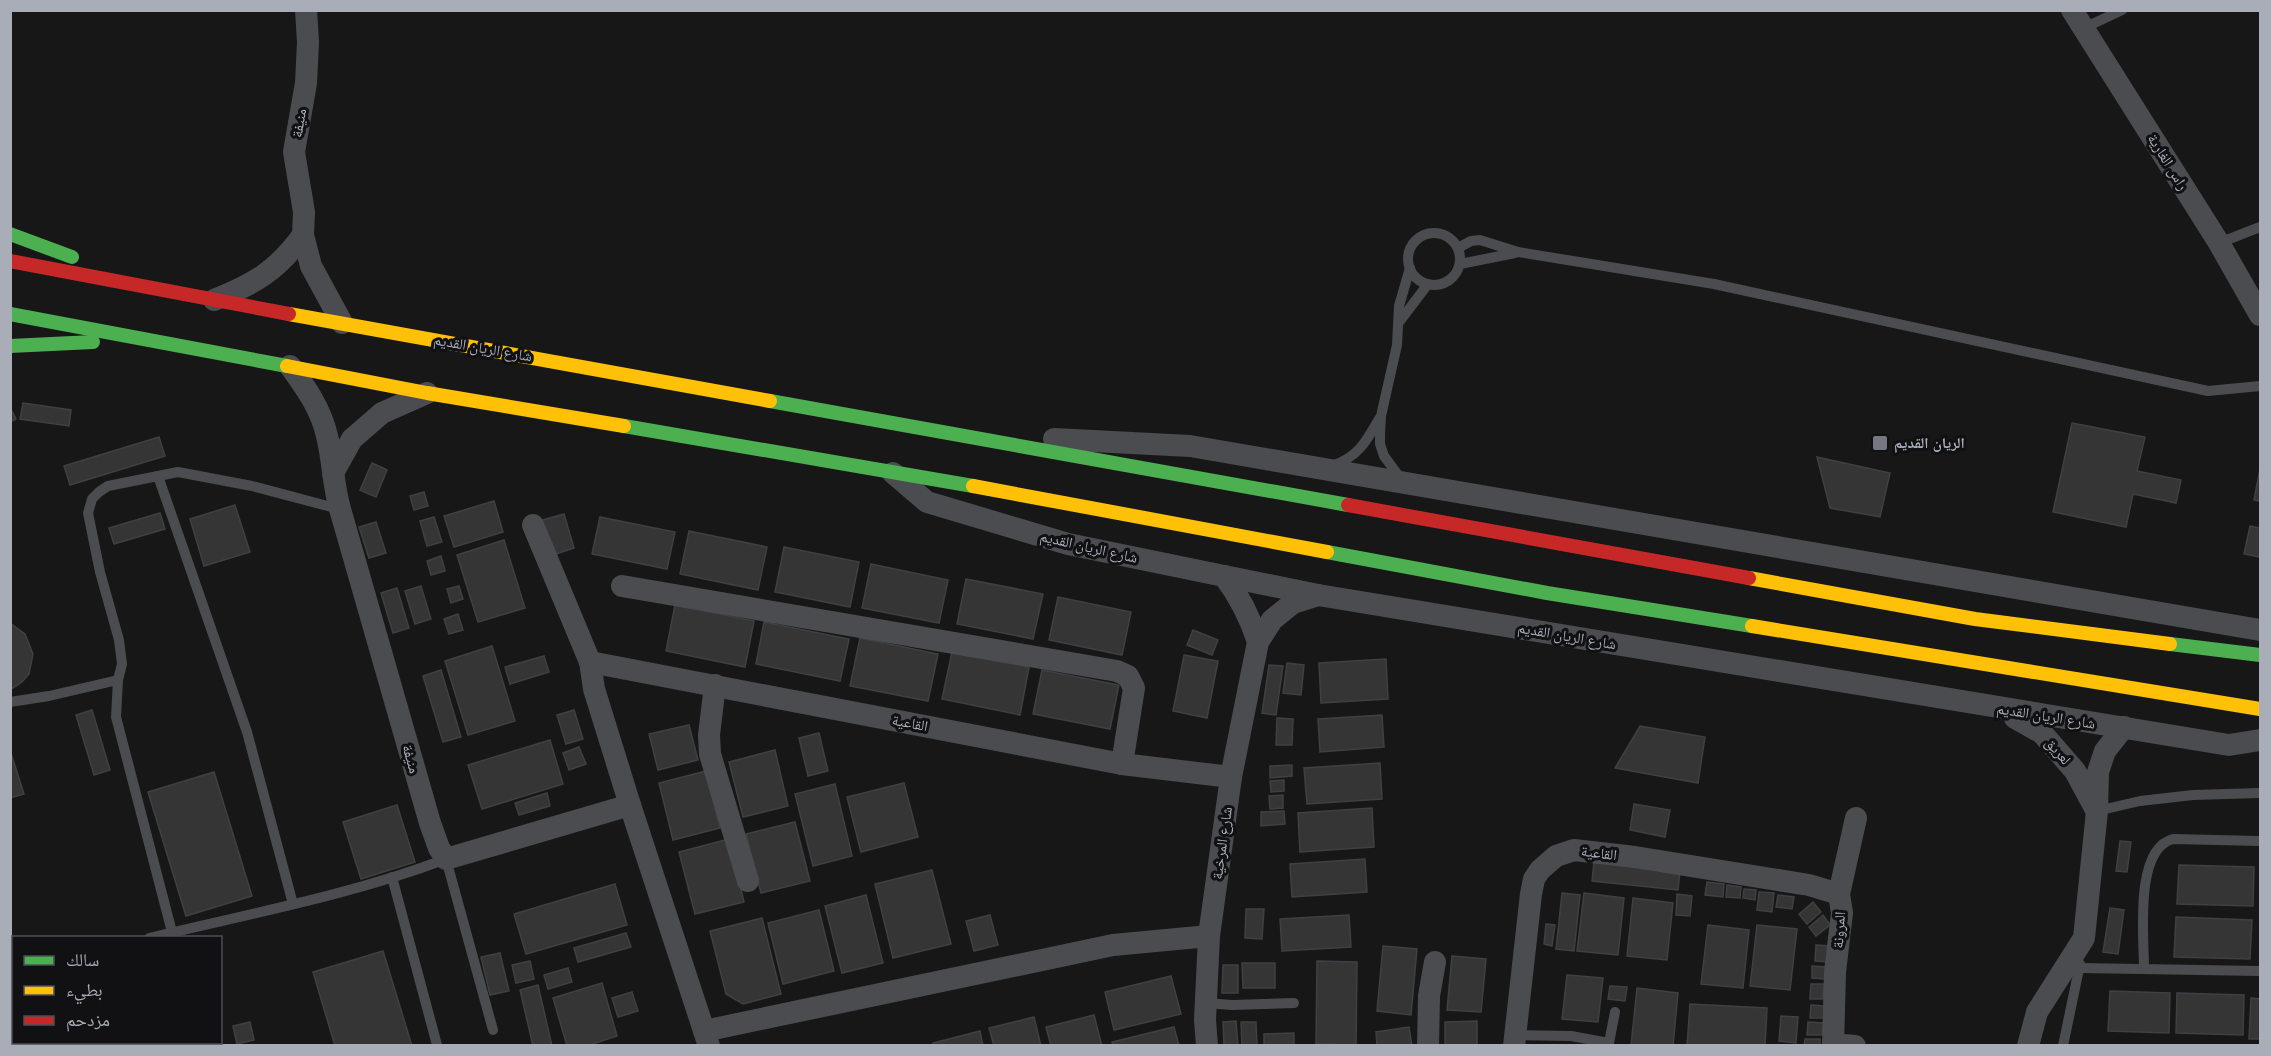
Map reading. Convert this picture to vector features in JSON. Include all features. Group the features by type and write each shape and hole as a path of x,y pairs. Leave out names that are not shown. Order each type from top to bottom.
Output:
{"highway":[{"path":"10,234 159,288"},
{"name":"شارع الريان القديم","path":"10,261 214,300 1976,619 2260,655"},
{"path":"10,314 427,393 889,470 1547,593 2260,709"},
{"path":"10,346 151,339"}],"street":[{"name":"منيفة","path":"306,10 308,42 306,83 294,152 304,212 303,236 310,266 342,322"},
{"name":"راس الغارية","path":"2078,19 2219,243 2260,315"},
{"path":"214,300 263,278 278,266 303,236"},
{"name":"منيفة","path":"290,366 313,398 327,434 340,509 430,822 439,848 446,859"},
{"path":"333,473 352,439 382,413 427,393"},
{"name":"شارع الريان القديم","path":"955,434 1190,446 2260,630"},
{"name":"شارع الريان القديم","path":"889,470 927,502 1068,544 1318,595 2229,746 2260,740"},
{"path":"533,525 590,662 594,689 630,806 707,1039 1113,945 1209,936"},
{"path":"1224,576 1239,596 1258,642"},
{"path":"621,586 1117,671 1128,676 1134,688 1122,764"},
{"name":"شارع المرخية","path":"1207,1046 1205,1003 1209,936 1232,777 1258,642 1272,620 1293,603 1318,595"},
{"name":"القاعية","path":"590,662 1122,764 1232,777"},
{"path":"716,685 709,735 710,754 748,880"},
{"name":"لعريق","path":"2000,709 2042,733 2075,771 2097,812"},
{"path":"2028,1046 2037,1012 2084,938 2097,812 2098,772 2105,752 2124,727"},
{"path":"446,859 630,806"},
{"name":"المرونة","path":"1840,1045 1835,972 1842,913 1839,894 1856,818"},
{"name":"القاعية","path":"1515,1040 1534,879 1540,870 1556,856 1574,850 1635,857 1809,885 1839,894"},
{"path":"1428,1046 1429,996 1435,962"}],"lane":[{"path":"2078,19 2122,10"},
{"path":"2219,243 2260,227"},
{"path":"1406,483 1397,476 1384,456 1380,444 1381,416 1400,321 1400,306 1410,268 1410,250 1420,237 1437,233 1446,236 1458,248 1460,264 1457,272 1445,283 1428,284 1414,275 1410,268"},
{"path":"1458,248 1480,240 1518,252 1714,284 2208,391 2260,386"},
{"path":"1460,264 1518,252"},
{"path":"1400,321 1428,284"},
{"path":"1325,469 1357,452 1367,442 1381,416"},
{"path":"172,932 116,717 118,680 122,664 119,640 100,572 88,513 92,499 108,486 178,472 252,486 340,509"},
{"path":"158,476 247,732 293,904"},
{"path":"10,702 49,696 118,680"},
{"path":"2097,812 2140,801 2193,795 2260,793"},
{"path":"2144,969 2145,887 2148,869 2158,846 2173,839 2260,841"},
{"path":"156,936 293,904 392,877 446,859 493,1030"},
{"path":"392,877 437,1045"},
{"path":"2063,1046 2084,938"},
{"path":"2080,968 2260,971"},
{"path":"1205,1003 1232,1005 1294,1003"},
{"path":"1515,1040 1571,1036 1609,1045 1615,1012"}],"building":[{"path":"23,403 71,410 69,426 20,419"},
{"path":"10,407 16,419 10,422"},
{"path":"2072,423 2145,437 2137,471 2181,480 2176,503 2133,494 2126,527 2053,512"},
{"path":"159,437 165,456 70,485 64,466"},
{"path":"1817,457 1890,473 1880,517 1830,508"},
{"path":"372,463 387,470 376,497 360,490"},
{"path":"2260,469 2260,501 2254,500"},
{"path":"424,492 428,506 414,510 410,496"},
{"path":"494,501 503,532 454,547 444,516"},
{"path":"235,505 250,552 204,566 190,519"},
{"path":"160,513 165,529 114,544 109,528"},
{"path":"564,514 574,548 550,556 539,521"},
{"path":"434,517 442,542 427,546 420,521"},
{"path":"600,517 675,532 667,569 592,554"},
{"path":"376,522 386,553 369,558 359,527"},
{"path":"2250,526 2260,528 2260,557 2244,554"},
{"path":"689,531 767,547 758,590 680,574"},
{"path":"504,540 525,608 478,622 457,555"},
{"path":"784,547 859,562 850,607 775,592"},
{"path":"441,556 445,571 431,575 427,561"},
{"path":"871,564 948,580 939,623 862,608"},
{"path":"966,579 1043,594 1033,639 957,624"},
{"path":"421,586 431,619 415,624 405,591"},
{"path":"459,586 463,599 451,603 447,589"},
{"path":"397,588 409,628 393,633 381,593"},
{"path":"1058,597 1131,612 1122,655 1049,640"},
{"path":"675,605 754,621 745,667 666,651"},
{"path":"458,614 463,630 449,634 444,619"},
{"path":"764,622 849,639 840,681 756,664"},
{"path":"10,623 25,634 33,654 29,674 10,690"},
{"path":"1193,630 1218,640 1212,655 1187,645"},
{"path":"860,638 938,654 928,701 850,686"},
{"path":"492,646 515,721 468,735 445,661"},
{"path":"952,652 1029,667 1020,715 942,699"},
{"path":"1184,655 1218,661 1207,718 1173,711"},
{"path":"544,656 549,672 510,684 505,667"},
{"path":"1386,659 1388,699 1321,703 1319,663"},
{"path":"1287,663 1304,665 1301,695 1283,693"},
{"path":"1269,665 1283,666 1276,715 1262,713"},
{"path":"441,670 461,737 443,742 423,676"},
{"path":"1042,670 1119,685 1110,729 1033,714"},
{"path":"92,710 110,770 94,775 76,715"},
{"path":"574,710 583,739 566,744 557,715"},
{"path":"1382,715 1384,747 1320,752 1318,719"},
{"path":"1277,718 1293,719 1292,745 1276,745"},
{"path":"689,725 698,760 658,770 649,734"},
{"path":"1640,726 1705,737 1698,783 1615,768"},
{"path":"819,733 828,771 808,776 799,738"},
{"path":"550,740 563,784 482,809 468,765"},
{"path":"579,747 586,764 569,770 563,753"},
{"path":"10,750 24,794 10,798"},
{"path":"775,750 788,806 743,817 729,762"},
{"path":"1380,763 1382,799 1307,804 1304,768"},
{"path":"1292,765 1292,776 1270,778 1270,766"},
{"path":"706,771 720,828 673,840 659,783"},
{"path":"214,772 252,896 186,916 148,792"},
{"path":"1284,780 1284,791 1271,792 1270,781"},
{"path":"904,783 918,837 861,852 847,797"},
{"path":"835,784 852,856 813,866 795,794"},
{"path":"547,793 550,806 519,815 515,803"},
{"path":"1283,795 1283,808 1270,809 1269,796"},
{"path":"1634,804 1670,810 1665,837 1630,830"},
{"path":"397,805 415,862 361,879 343,822"},
{"path":"1372,808 1374,847 1300,852 1298,813"},
{"path":"1284,811 1285,824 1261,826 1261,812"},
{"path":"795,822 810,881 761,893 746,834"},
{"path":"729,839 744,902 695,914 679,852"},
{"path":"2120,841 2131,842 2127,872 2116,871"},
{"path":"1365,859 1367,892 1292,897 1290,864"},
{"path":"1594,862 1680,871 1678,890 1592,881"},
{"path":"2179,865 2254,867 2253,906 2177,904"},
{"path":"932,870 951,944 893,958 875,884"},
{"path":"1707,882 1724,884 1723,897 1705,895"},
{"path":"615,884 627,925 526,954 514,914"},
{"path":"1727,885 1741,887 1740,898 1726,897"},
{"path":"1744,889 1756,890 1755,900 1743,898"},
{"path":"1759,892 1774,893 1772,912 1757,910"},
{"path":"1562,893 1580,895 1574,951 1556,949"},
{"path":"1584,893 1624,898 1618,955 1577,951"},
{"path":"1677,894 1692,896 1690,916 1676,915"},
{"path":"866,895 883,963 842,973 825,906"},
{"path":"1778,895 1794,897 1792,909 1776,907"},
{"path":"1633,898 1673,903 1667,960 1627,956"},
{"path":"1813,902 1821,912 1807,924 1799,914"},
{"path":"2110,908 2124,910 2118,954 2103,952"},
{"path":"1246,909 1264,909 1262,939 1245,938"},
{"path":"819,910 834,971 783,984 768,923"},
{"path":"990,915 998,945 974,951 966,921"},
{"path":"1349,915 1351,947 1282,951 1280,919"},
{"path":"1823,915 1830,925 1816,936 1809,927"},
{"path":"2176,917 2252,920 2250,959 2174,957"},
{"path":"762,918 781,994 743,1004 726,994 710,931"},
{"path":"1546,924 1555,925 1552,946 1544,944"},
{"path":"1708,925 1749,930 1743,988 1701,984"},
{"path":"1757,925 1797,929 1790,990 1750,986"},
{"path":"626,933 631,947 578,962 574,948"},
{"path":"1816,945 1830,946 1829,962 1815,961"},
{"path":"1383,946 1417,949 1411,1015 1377,1011"},
{"path":"383,951 412,1046 335,1046 313,972"},
{"path":"500,953 509,991 490,995 481,957"},
{"path":"1452,956 1486,959 1481,1012 1447,1010"},
{"path":"530,961 534,979 516,983 512,965"},
{"path":"1317,961 1357,962 1356,1045 1316,1044"},
{"path":"1242,963 1275,963 1275,988 1243,988"},
{"path":"1223,965 1238,965 1238,993 1222,993"},
{"path":"1812,966 1826,967 1825,979 1812,978"},
{"path":"568,968 572,982 548,989 544,975"},
{"path":"1567,975 1603,978 1598,1022 1562,1019"},
{"path":"1171,976 1181,1014 1114,1030 1105,992"},
{"path":"602,983 617,1036 586,1046 567,1046 553,998"},
{"path":"1811,984 1824,984 1823,999 1810,999"},
{"path":"538,985 552,1046 533,1046 520,990"},
{"path":"1610,986 1627,987 1625,1001 1608,999"},
{"path":"1637,988 1678,993 1673,1046 1631,1046"},
{"path":"2110,991 2170,993 2169,1033 2108,1031"},
{"path":"632,992 638,1011 618,1017 612,998"},
{"path":"2177,993 2244,995 2243,1035 2176,1033"},
{"path":"10,996 12,996 12,1041 10,1041"},
{"path":"2251,998 2260,999 2260,1039 2249,1039"},
{"path":"1690,1004 1767,1008 1765,1046 1687,1046"},
{"path":"1811,1005 1825,1006 1824,1018 1810,1018"},
{"path":"1094,1015 1102,1046 1051,1046 1046,1027"},
{"path":"1781,1016 1798,1017 1796,1043 1779,1041"},
{"path":"1034,1017 1041,1046 994,1046 989,1028"},
{"path":"1236,1021 1238,1046 1224,1046 1223,1022"},
{"path":"1477,1021 1477,1046 1445,1046 1445,1022"},
{"path":"250,1022 254,1040 237,1044 233,1026"},
{"path":"1241,1022 1256,1022 1257,1046 1242,1046"},
{"path":"1808,1022 1823,1023 1822,1035 1807,1035"},
{"path":"1174,1027 1179,1046 1113,1046 1112,1042"},
{"path":"1409,1027 1412,1046 1377,1046 1376,1032"},
{"path":"980,1031 983,1046 933,1046 933,1043"},
{"path":"1294,1033 1294,1046 1264,1046 1264,1034"},
{"path":"1805,1039 1820,1039 1820,1046 1804,1046"},
{"path":"30,1044 66,1044 66,1046 23,1046"},
{"path":"162,1044 180,1044 181,1046 162,1046"}],"traffic: fast":[{"path":"10,234 72,257"},
{"path":"10,314 287,366"},
{"path":"10,346 93,342"},
{"path":"770,401 1348,505"},
{"path":"624,426 973,486"},
{"path":"1327,552 1547,593 1752,626"},
{"path":"2170,644 2260,655"}],"traffic: slow":[{"path":"289,314 770,401"},
{"path":"287,366 427,393 624,426"},
{"path":"973,486 1327,552"},
{"path":"1749,578 1975,619 2170,644"},
{"path":"1752,626 2260,709"}],"traffic: jam":[{"path":"10,261 289,314"},
{"path":"1348,505 1749,578"}],"place":[{"name":"الريان القديم","path":"1880,443"}]}
